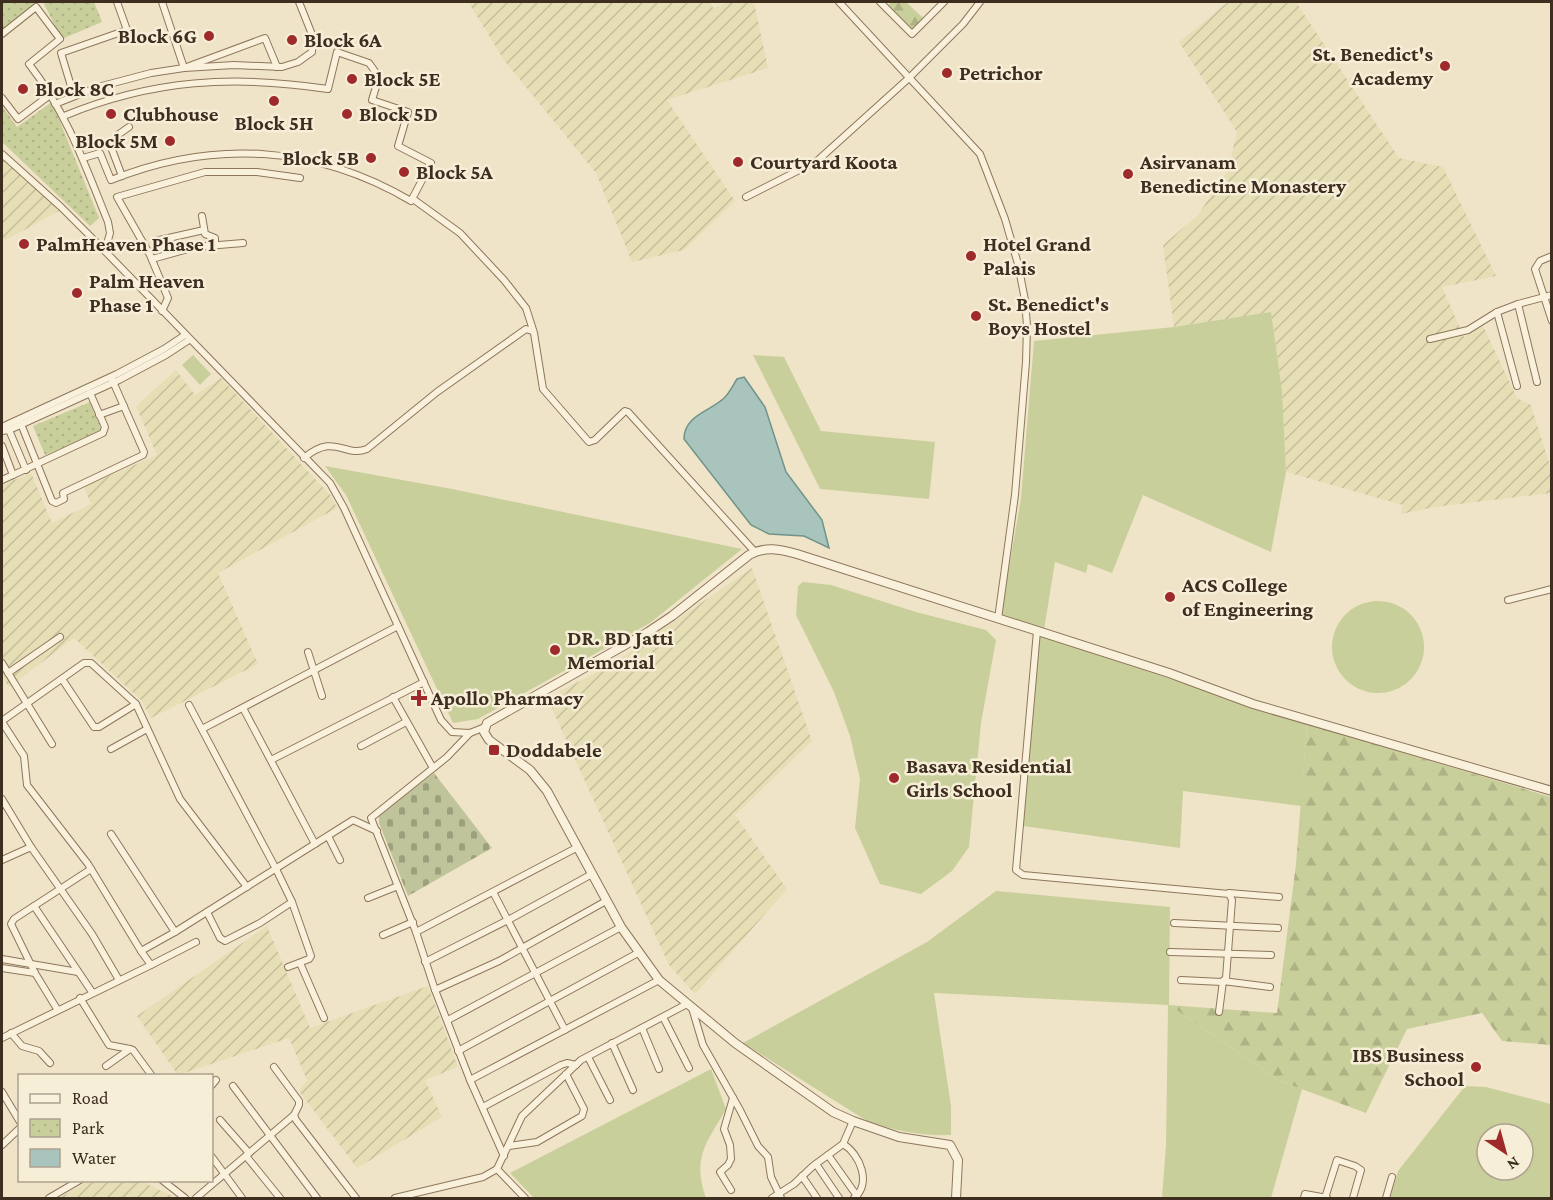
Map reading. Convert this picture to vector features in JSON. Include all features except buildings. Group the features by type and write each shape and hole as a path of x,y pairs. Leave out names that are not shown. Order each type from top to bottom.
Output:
{"street":[{"path":"74,96 61,53 127,30 117,2"},
{"path":"162,2 184,68"},
{"path":"55,104 98,87 151,73 184,68 241,65 282,67 298,62 312,52 312,37 299,2"},
{"path":"838,2 980,154 1005,219 1018,264 1025,300 1026,362 1015,495 998,619"},
{"path":"880,2 912,34 944,2"},
{"path":"746,197 817,161 909,78 963,24 980,2"},
{"path":"2,34 36,7 60,39 29,64 64,116 83,159 108,222 110,232 105,251"},
{"path":"184,68 265,38 277,66"},
{"path":"64,116 127,94 201,82 271,81 328,89 336,52 369,63 379,77 372,100 408,112 398,146 431,163 413,199"},
{"path":"2,99 18,119 50,95"},
{"path":"122,176 111,147 119,134 129,128"},
{"path":"83,159 100,153 111,180 159,164 200,156 242,153 275,154 310,160 344,170 377,183 411,201 413,199 460,232 526,308 531,320 543,389 589,442 595,440 625,411 628,412 755,552"},
{"path":"2,154 61,207 105,251 330,483 344,508 441,720 453,732 470,733"},
{"path":"162,311 168,298 152,259 117,197 205,172 257,172 300,178"},
{"path":"202,216 205,234 215,238 215,245"},
{"path":"155,241 204,230"},
{"path":"152,259 195,247 243,243"},
{"path":"1551,256 1540,261 1535,269 1551,321"},
{"path":"1430,339 1468,330 1497,312 1551,295"},
{"path":"1518,304 1537,382"},
{"path":"1497,312 1517,386"},
{"path":"304,458 312,451 324,446 335,445 360,451 367,448 437,392 517,335 526,329 532,331"},
{"path":"2,429 166,355 187,338"},
{"path":"2,429 9,430 90,393 112,380"},
{"path":"21,424 52,501 56,503 64,499 63,493 143,455 144,452 112,380"},
{"path":"2,480 103,433 105,427 90,393"},
{"path":"99,415 124,406"},
{"path":"9,430 26,470"},
{"path":"2,450 13,475"},
{"path":"504,1156 458,1050 425,962 413,922 371,818 447,757 470,733 485,727 492,719 571,677 654,628 755,552 773,549 797,554 1169,673 1253,704 1551,791"},
{"path":"1508,600 1551,589"},
{"path":"202,729 398,626"},
{"path":"1037,631 1016,870 1023,875 1279,897"},
{"path":"8,673 60,637"},
{"path":"308,652 322,696"},
{"path":"151,965 91,869 27,785 24,756 2,722 87,661 136,704 180,799 247,887"},
{"path":"2,663 52,744"},
{"path":"62,679 94,727 99,727 136,704"},
{"path":"271,760 424,682"},
{"path":"393,697 433,768"},
{"path":"189,705 292,902 311,956 309,959 288,967"},
{"path":"243,708 315,844"},
{"path":"362,746 406,722"},
{"path":"485,727 484,732 489,740 524,766 541,783 621,927 659,980 735,1043 821,1105 853,1121 899,1137 950,1145 958,1160 956,1198"},
{"path":"111,749 147,729"},
{"path":"2,798 4,808 62,889 119,980"},
{"path":"141,951 353,820 377,831"},
{"path":"111,834 175,932"},
{"path":"328,836 340,860"},
{"path":"2,860 32,847"},
{"path":"416,932 578,847"},
{"path":"57,1009 35,973 11,924 14,919 91,869"},
{"path":"425,962 592,874"},
{"path":"368,898 398,886"},
{"path":"493,892 565,1030"},
{"path":"1219,1012 1223,981 1226,978 1232,900 1231,896 1226,893"},
{"path":"435,990 499,961 606,901"},
{"path":"207,912 220,938 225,941 260,923 292,902"},
{"path":"34,906 92,992"},
{"path":"383,935 413,922"},
{"path":"1174,923 1278,928"},
{"path":"448,1020 621,927"},
{"path":"2,1038 196,942"},
{"path":"1170,952 1271,955"},
{"path":"458,1050 638,953"},
{"path":"2,959 78,972"},
{"path":"300,963 324,1018"},
{"path":"2,968 35,973"},
{"path":"470,1080 659,980"},
{"path":"1180,980 1223,981 1270,987"},
{"path":"80,998 109,1045 133,1050 150,1073"},
{"path":"395,1198 483,1177 497,1169 522,1116 576,1065 612,1043 689,1006"},
{"path":"689,1006 703,1045 758,1146 768,1156 771,1178 780,1197"},
{"path":"663,1017 689,1068"},
{"path":"642,1028 659,1069"},
{"path":"11,1033 22,1046 39,1051 50,1063"},
{"path":"612,1043 633,1090"},
{"path":"106,1066 130,1049"},
{"path":"588,1057 610,1100"},
{"path":"483,1107 561,1065 567,1063 576,1065"},
{"path":"196,1198 294,1115 299,1102 274,1067"},
{"path":"509,1146 537,1142 582,1116 584,1109 566,1074"},
{"path":"233,1086 317,1198"},
{"path":"2,1092 18,1119"},
{"path":"732,1190 720,1172 730,1163 731,1159 730,1145 724,1129 733,1098"},
{"path":"294,1115 356,1198"},
{"path":"220,1120 280,1198"},
{"path":"772,1198 780,1197 816,1164 843,1144 853,1121"},
{"path":"3,1142 18,1130"},
{"path":"828,1155 855,1197 862,1190 862,1169 843,1144"},
{"path":"213,1158 242,1198"},
{"path":"1304,1198 1305,1194 1326,1198 1337,1160 1360,1170 1353,1198"},
{"path":"816,1164 839,1198"},
{"path":"497,1169 525,1198"},
{"path":"802,1176 817,1198"},
{"path":"1386,1198 1392,1177"},
{"path":"49,1198 77,1182"},
{"path":"164,1182 184,1198"}],"shaded area":[{"path":"470,2 711,2 713,8 729,2 754,2 768,68 667,100 735,201 684,250 632,262 596,173 504,60"},
{"path":"1228,2 1296,2 1399,158 1443,167 1496,276 1442,287 1464,337 1483,326 1517,398 1531,405 1551,469 1551,493 1435,507 1401,514 1403,505 1286,472 1282,390 1271,313 1174,327 1163,245 1198,215 1228,170 1237,132 1179,42"},
{"path":"2,159 61,210 2,242"},
{"path":"176,370 195,395 221,378 331,496 337,508 218,573 258,664 151,718 141,700 74,638 9,687 2,677 2,485 31,473 52,523 91,504 84,487 157,455 136,406"},
{"path":"752,568 812,741 735,815 787,889 695,994 669,965 547,698 611,665"},
{"path":"267,926 310,1028 428,986 458,1067 425,1080 442,1117 357,1168 299,1091 307,1080 289,1038 177,1074 137,1016"},
{"path":"87,1182 143,1182 172,1196 169,1198 59,1198"}],"green space":[{"path":"2,2 39,2 2,30"},
{"path":"43,2 94,2 102,22 62,39"},
{"path":"892,2 906,2 923,18 912,30 887,6"},
{"path":"52,102 99,218 90,226 2,142 2,106 17,127"},
{"path":"1271,312 1282,390 1286,472 1271,552 1143,495 1112,573 1088,564 1086,573 1055,562 1044,630 1001,614 1021,498 1034,341 1174,327"},
{"path":"193,355 211,374 200,385 182,365"},
{"path":"753,355 784,357 821,431 935,442 929,499 820,489"},
{"path":"90,402 102,431 45,455 33,426"},
{"path":"325,466 452,489 742,549 650,623 478,719 453,723 346,495"},
{"path":"803,582 831,585 916,612 986,630 996,640 981,723 969,847 952,871 921,894 880,884 855,828 860,779 850,736 834,692 796,615 798,586"},
{"path":"1378,601 1395,605 1410,615 1420,630 1424,647 1420,664 1410,679 1395,689 1378,693 1361,689 1346,679 1336,664 1332,647 1336,630 1346,615 1361,605"},
{"path":"1040,636 1307,724 1301,806 1183,791 1180,848 1023,826"},
{"path":"1307,724 1551,797 1551,1045 1502,1041 1482,1013 1407,1029 1366,1113 1280,1081 1169,1005 1277,1013 1296,864"},
{"path":"434,773 492,848 408,896 379,823 379,815"},
{"path":"996,891 1170,907 1169,1005 1280,1081 1302,1089 1271,1198 1162,1198 1166,1145 1168,1005 934,993 951,1106 951,1135 908,1132 867,1121 743,1043 927,942"},
{"path":"711,1069 726,1109 703,1151 700,1172 706,1198 534,1198 510,1173"},
{"path":"1465,1086 1486,1087 1551,1104 1551,1198 1390,1198 1398,1171"}],"water":[{"path":"744,377 765,407 786,472 822,520 829,548 804,536 769,534 751,525 684,439 685,431 692,420 717,404 729,392 737,379"}],"place":[{"name":"Block 6G","path":"209,36"},
{"name":"Block 6A","path":"292,40"},
{"name":"St. Benedict's Academy","path":"1445,66"},
{"name":"Petrichor","path":"947,73"},
{"name":"Block 5E","path":"352,79"},
{"name":"Block 8C","path":"23,89"},
{"name":"Block 5H","path":"274,101"},
{"name":"Clubhouse","path":"111,114"},
{"name":"Block 5D","path":"347,114"},
{"name":"Block 5M","path":"170,141"},
{"name":"Block 5B","path":"371,158"},
{"name":"Courtyard Koota","path":"738,162"},
{"name":"Block 5A","path":"404,172"},
{"name":"Asirvanam Benedictine Monastery","path":"1128,174"},
{"name":"PalmHeaven Phase 1","path":"24,244"},
{"name":"Hotel Grand Palais","path":"971,256"},
{"name":"Palm Heaven Phase 1","path":"77,293"},
{"name":"St. Benedict's Boys Hostel","path":"976,316"},
{"name":"ACS College of Engineering","path":"1170,597"},
{"name":"DR. BD Jatti Memorial","path":"555,650"},
{"name":"Apollo Pharmacy","path":"419,698"},
{"name":"Doddabele","path":"494,750"},
{"name":"Basava Residential Girls School","path":"894,778"},
{"name":"IBS Business School","path":"1476,1067"}]}
